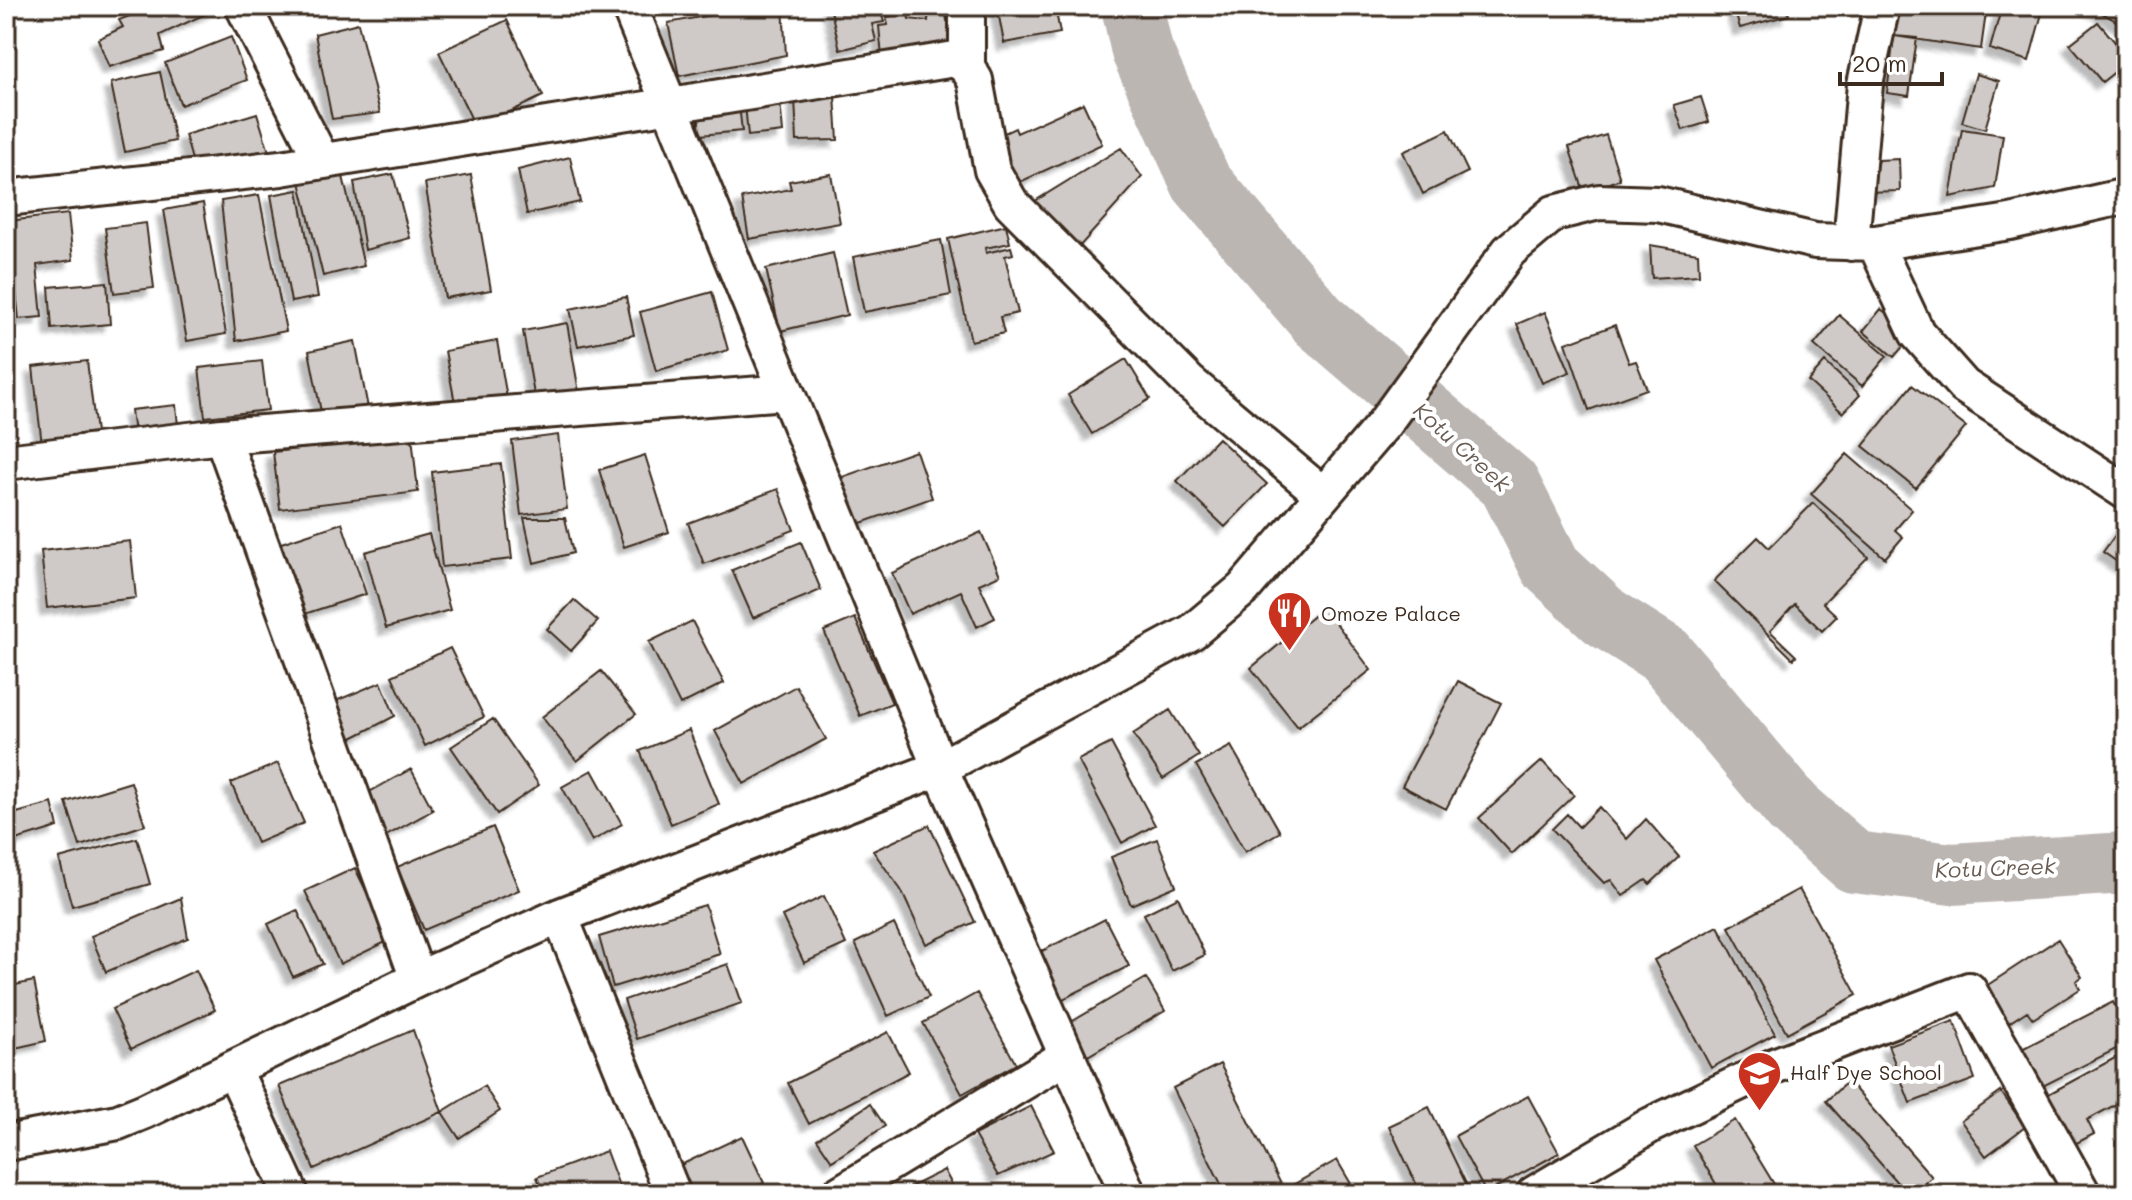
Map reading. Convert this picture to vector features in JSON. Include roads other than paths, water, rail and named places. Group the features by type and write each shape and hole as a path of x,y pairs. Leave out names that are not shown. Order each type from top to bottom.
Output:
{"street":[{"path":"243,6 322,161"},
{"path":"629,6 940,768 1128,1194"},
{"path":"967,6 967,67"},
{"path":"1882,6 1865,84 1863,243 1917,333 1964,386 2126,492"},
{"path":"6,198 322,161 955,59 967,67 975,80 992,170 1011,203 1189,382 1322,494"},
{"path":"6,1143 118,1122 234,1070 418,979 560,916 940,768 1192,632 1243,589 1398,405 1439,344 1509,251 1554,213 1599,202 1658,204 1815,241 1863,243 2010,222 2126,196"},
{"path":"6,462 222,436 786,392"},
{"path":"222,436 418,979"},
{"path":"560,916 673,1194"},
{"path":"1534,1194 1651,1125 1774,1066 1969,990 2083,1194"},
{"path":"839,1194 1065,1057"},
{"path":"234,1070 291,1194"}],"waterway":[{"name":"Kotu Creek","path":"1132,6 1142,51 1201,182 1318,320 1509,484 1551,567 1605,617 1665,655 1793,808 1854,862 1952,874 2126,863"}],"place":[{"name":"Omoze Palace","path":"1290,653"},
{"name":"Half Dye School","path":"1759,1112"}]}
